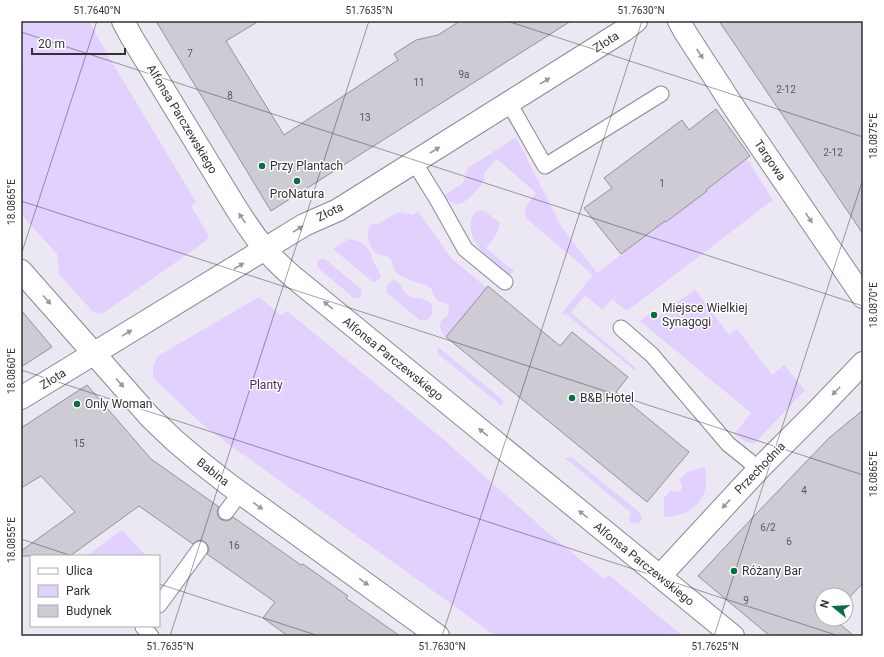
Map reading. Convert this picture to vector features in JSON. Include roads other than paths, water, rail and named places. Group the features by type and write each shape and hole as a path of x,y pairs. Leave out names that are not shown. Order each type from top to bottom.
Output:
{"street":[{"name":"Alfonsa Parczewskiego","path":"123,21 236,208 265,249 278,263 733,636"},
{"name":"Złota","path":"21,398 304,225 338,210 623,31 636,21"},
{"name":"Targowa","path":"679,21 735,109 863,297"},
{"name":"Babina","path":"21,271 150,417 174,440 240,493 438,636"},
{"name":"Przechodnia","path":"660,576 758,470 863,363"}],"lane":[{"path":"509,103 545,166 661,94"},
{"path":"414,162 465,249 505,282"},
{"path":"621,328 652,355 728,444 758,470"},
{"path":"226,512 240,493"},
{"path":"160,604 200,549"},
{"path":"143,627 151,636"}],"place":[{"name":"Przy Plantach","path":"262,166"},
{"name":"ProNatura","path":"297,181"},
{"name":"Miejsce Wielkiej Synagogi","path":"654,315"},
{"name":"B&B Hotel","path":"572,398"},
{"name":"Only Woman","path":"77,404"},
{"name":"Różany Bar","path":"734,571"}],"park label":[{"name":"Planty","path":"266,385"}]}
